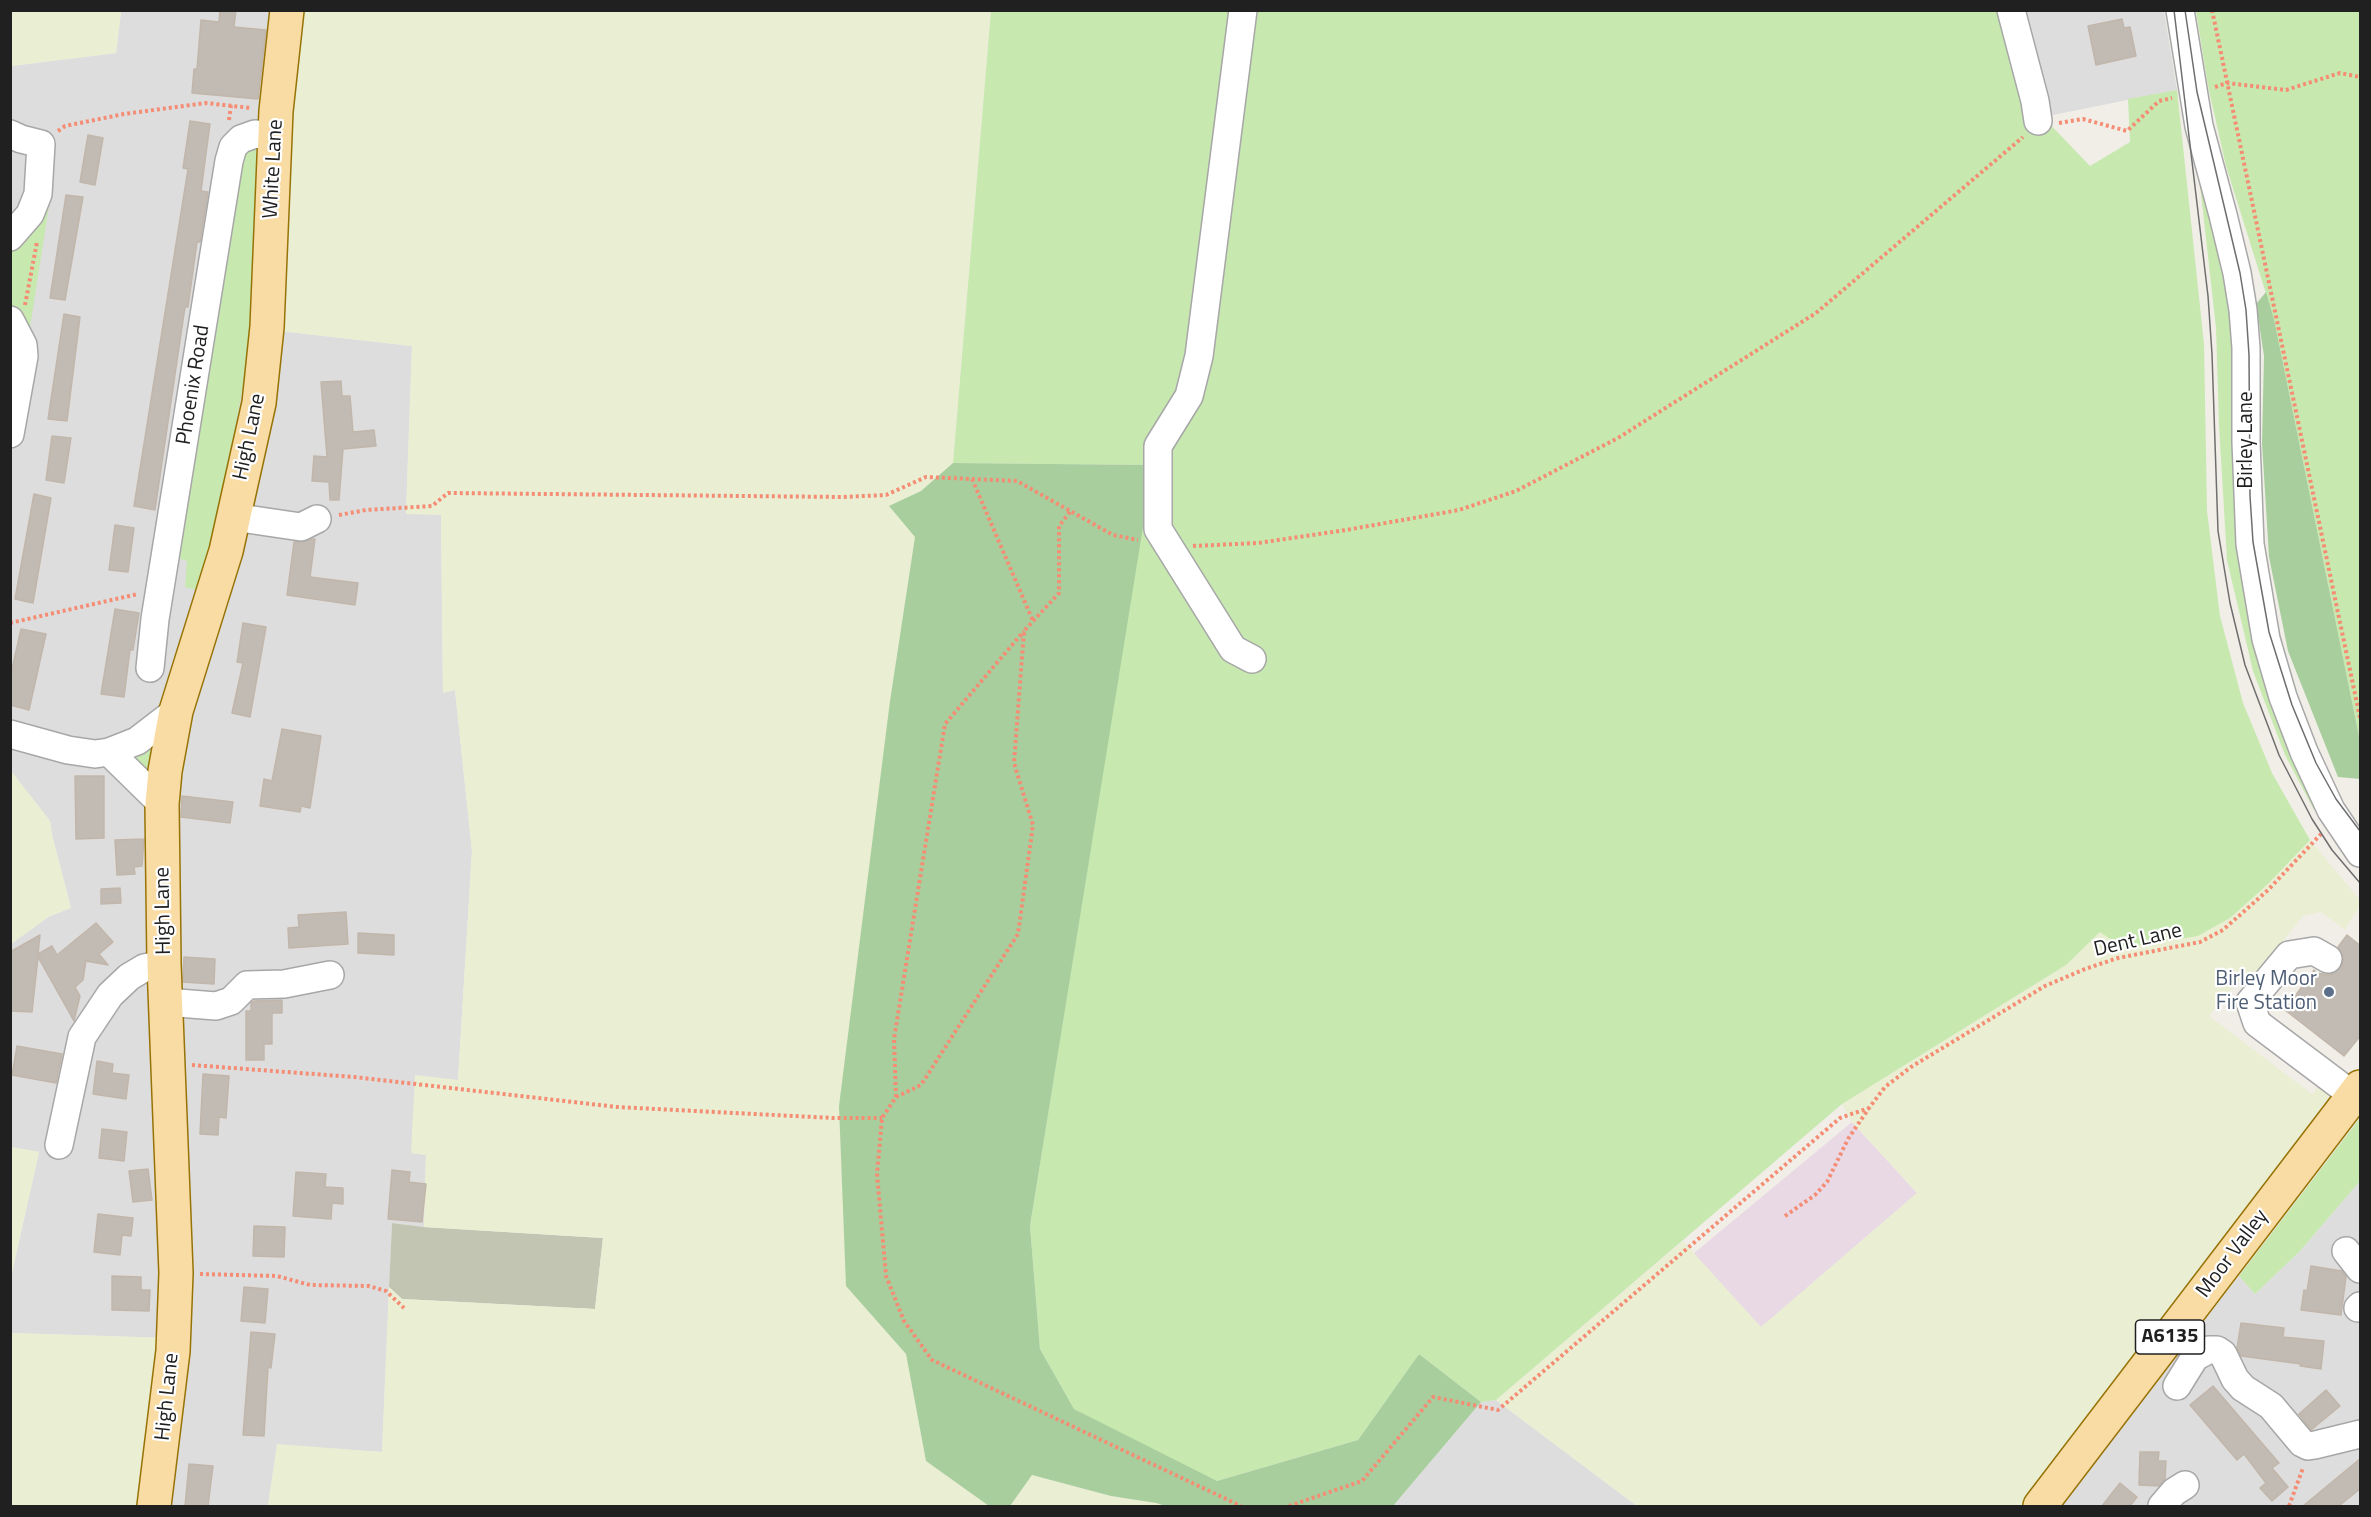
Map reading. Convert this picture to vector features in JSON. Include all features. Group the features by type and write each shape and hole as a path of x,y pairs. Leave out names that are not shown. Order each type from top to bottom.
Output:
{"main road":[{"name":"White Lane","path":"267,327 275,124 287,10"},
{"name":"High Lane","path":"154,1506 173,1351 176,1273 164,964 162,804 165,771 176,711 226,551 259,403 267,327"},
{"name":"Moor Valley","path":"2040,1506 2357,1091"}],"street":[{"path":"1243,10 1198,356 1189,396 1158,446 1158,529 1233,649 1252,659"},
{"path":"2012,10 2038,121"},
{"name":"Birley Lane","path":"2180,10 2199,126 2223,215 2243,310 2246,348 2247,496 2250,544 2264,629 2283,697 2300,741 2338,822 2361,853"},
{"name":"Phoenix Road","path":"150,668 229,161 233,147 241,139 275,124"},
{"path":"10,134 21,140 41,144 38,194 30,214 10,237"},
{"path":"10,434 24,356 23,345 15,328"},
{"path":"233,517 301,527 317,519"},
{"path":"10,735 68,750 95,754 109,752 137,741 176,711"},
{"path":"109,752 162,804"},
{"path":"2328,959 2314,951 2289,955 2250,1002 2257,1023 2357,1091"},
{"path":"59,1145 82,1037 110,995 129,977 144,968 164,964"},
{"path":"165,1002 216,1006 231,1000 247,985 284,984 330,975"},
{"path":"2177,1386 2195,1357 2208,1350 2217,1350 2223,1354 2235,1379 2243,1388 2271,1406 2302,1443 2308,1446 2361,1434"},
{"path":"2162,1506 2174,1492 2186,1485"}],"path":[{"path":"2212,10 2361,718"},
{"path":"2209,88 2227,83 2286,90 2340,73 2361,77"},
{"path":"317,519 366,510 432,506 448,493 842,497 886,495 926,477 1017,481 1113,535 1170,547 1258,543 1460,510 1516,491 1618,438 1816,313 2023,138 2031,126 2038,121 2056,123 2084,119 2127,131 2159,101 2180,95"},
{"path":"41,144 65,126 124,114 206,103 275,124"},
{"path":"15,328 38,235"},
{"path":"972,479 1033,621"},
{"path":"896,1097 894,1039 945,724 1059,593 1059,526 1070,512"},
{"path":"10,623 161,588"},
{"path":"1024,631 1014,763 1034,825 1018,934 921,1085 896,1097 882,1118 877,1174 886,1276 904,1321 932,1360 1241,1506"},
{"name":"Dent Lane","path":"1785,1216 1815,1195 1827,1182 1848,1139 1869,1108 1885,1087 1911,1067 2045,986 2118,958 2200,942 2223,930 2268,890 2321,834 2338,822"},
{"path":"168,1063 354,1077 617,1107 833,1118 882,1118"},
{"path":"1290,1506 1362,1481 1433,1398 1498,1410 1840,1118 1869,1108"},
{"path":"176,1273 278,1276 310,1285 369,1286 386,1291 404,1308"},
{"path":"2289,1506 2300,1478 2308,1446"}],"shaded area":[{"path":"10,11 121,11 116,53 11,66"},
{"path":"121,11 305,11 289,140 253,143 247,365 280,331 412,346 406,514 441,514 443,692 455,690 472,851 458,1080 411,1153 426,1155 424,1227 392,1223 382,1452 277,1445 268,1506 143,1506 167,1338 11,1333 11,1277 39,1152 11,1147 11,944 48,917 71,908 50,821 11,771 11,66 116,53"},
{"path":"305,11 991,11 953,463 921,491 890,506 915,537 890,701 846,1286 906,1354 926,1461 989,1506 268,1506 277,1444 382,1452 389,1287 402,1299 595,1309 603,1238 424,1227 426,1155 411,1153 415,1075 458,1080 472,851 455,690 443,693 441,515 406,514 412,346 280,331 289,140"},
{"path":"2015,11 2164,11 2177,90 2043,117"},
{"path":"11,771 50,821 71,908 48,917 11,944"},
{"path":"2310,840 2360,900 2360,905 2345,930 2321,912 2303,916 2246,987 2238,981 2209,1016 2312,1094 2322,1083 2335,1094 2026,1506 1637,1506 1496,1400 1683,1241 1761,1327 1917,1193 1852,1122 1842,1104 2066,965 2100,932 2198,936 2230,918 2268,884"},
{"path":"1852,1122 1917,1193 1761,1328 1693,1254"},
{"path":"10,1147 39,1152 11,1277"},
{"path":"2360,1181 2360,1506 2059,1506 2239,1276 2255,1294 2300,1251"},
{"path":"392,1223 603,1238 595,1309 402,1299 389,1287"},
{"path":"11,1333 167,1338 143,1506 11,1506"},
{"path":"1496,1400 1637,1506 1393,1506 1481,1402"},
{"path":"1032,1475 1111,1496 1166,1506 1010,1506"}],"green space":[{"path":"991,11 2015,11 2043,117 2090,166 2130,142 2128,99 2177,90 2204,344 2207,511 2220,616 2243,703 2272,773 2310,840 2268,884 2230,918 2198,936 2123,948 2100,932 2066,965 1842,1104 1496,1400 1481,1402 1419,1354 1358,1440 1217,1481 1146,1448 1074,1409 1040,1349 1030,1226 1152,465 953,463"},
{"path":"2196,11 2360,11 2360,741 2274,319 2226,166 2208,86"},
{"path":"253,143 264,149 247,365 204,592 185,587 187,561 178,558 237,161"},
{"path":"2199,176 2217,239 2232,313 2237,372 2237,536 2321,810 2314,810 2285,755 2253,671 2227,560 2216,328"},
{"path":"49,206 28,340 11,336 10,242"},
{"path":"2266,292 2274,319 2360,741 2360,779 2338,777 2288,651 2269,557 2262,443 2264,356 2256,304"},
{"path":"953,463 1153,465 1030,1226 1040,1349 1074,1409 1217,1481 1358,1440 1419,1354 1481,1402 1393,1506 1166,1506 1111,1496 1032,1475 1010,1506 989,1506 926,1461 906,1354 846,1286 839,1106 890,701 915,537 889,506 921,491"},
{"path":"160,740 154,779 132,758"},
{"path":"2360,1118 2360,1181 2300,1251 2255,1294 2239,1276"}],"building":[{"path":"220,10 236,10 234,27 266,30 258,99 192,93 194,69 197,69 201,20 219,22"},
{"path":"2122,19 2124,28 2130,27 2136,56 2096,65 2088,26"},
{"path":"190,121 210,124 201,191 208,192 200,242 197,242 188,307 185,307 155,510 134,506 188,169 183,168"},
{"path":"88,135 103,138 95,185 80,182"},
{"path":"66,195 83,197 65,300 50,298"},
{"path":"64,314 80,317 67,421 48,419"},
{"path":"341,381 342,396 350,396 353,432 374,430 376,446 343,449 339,500 330,500 329,482 312,481 314,456 327,457 321,382"},
{"path":"52,436 71,438 64,483 46,480"},
{"path":"34,494 51,498 33,603 15,599"},
{"path":"115,525 134,528 128,572 109,570"},
{"path":"315,539 310,577 358,583 355,605 287,595 294,542"},
{"path":"115,609 139,613 133,650 130,650 124,697 101,694"},
{"path":"243,623 266,627 250,717 232,713 243,663 237,662"},
{"path":"21,629 46,634 29,710 10,705 10,678"},
{"path":"282,729 321,736 310,808 301,806 300,812 260,806 264,779 272,781"},
{"path":"75,776 104,776 104,838 76,839"},
{"path":"182,796 233,802 230,823 181,817"},
{"path":"144,839 142,866 134,867 135,874 117,875 115,840"},
{"path":"120,888 121,903 101,904 101,889"},
{"path":"346,912 348,944 289,948 288,928 299,927 298,915"},
{"path":"96,923 113,942 99,954 108,965 86,961 83,980 75,987 80,996 74,1021 38,957 32,1012 10,1011 10,952 40,935 38,954 52,946 57,955"},
{"path":"358,933 394,935 394,955 358,953"},
{"name":"Birley Moor Fire Station","path":"2347,935 2361,946 2361,1035 2344,1056 2285,1010 2314,970 2317,973 2329,975 2341,967 2344,958 2338,947"},
{"path":"184,957 215,959 214,984 183,982"},
{"path":"282,1000 282,1013 272,1013 272,1044 264,1044 264,1060 246,1060 246,1011 251,1011 251,1003 254,1001"},
{"path":"17,1046 62,1054 56,1083 12,1075"},
{"path":"97,1061 113,1064 112,1073 129,1075 126,1099 93,1094"},
{"path":"203,1074 229,1076 226,1118 219,1117 218,1135 200,1134"},
{"path":"102,1129 127,1132 124,1161 99,1158"},
{"path":"148,1169 152,1200 133,1202 129,1171"},
{"path":"392,1170 410,1172 409,1182 426,1184 422,1222 388,1219"},
{"path":"296,1172 326,1174 325,1187 343,1188 343,1204 332,1203 331,1219 293,1216"},
{"path":"98,1214 133,1218 131,1236 122,1235 120,1255 94,1252"},
{"path":"254,1226 285,1227 284,1257 253,1256"},
{"path":"2311,1266 2342,1271 2346,1277 2341,1315 2301,1310"},
{"path":"112,1276 141,1277 141,1290 150,1290 149,1311 112,1310"},
{"path":"244,1287 268,1289 265,1323 241,1321"},
{"path":"2241,1323 2284,1328 2283,1337 2324,1341 2321,1369 2241,1356 2237,1348"},
{"path":"251,1332 275,1334 271,1368 268,1367 264,1436 243,1435"},
{"path":"2213,1386 2279,1463 2272,1468 2288,1487 2272,1501 2260,1488 2266,1483 2244,1454 2237,1460 2190,1405"},
{"path":"2326,1390 2340,1406 2311,1430 2299,1414"},
{"path":"2140,1452 2159,1452 2158,1461 2166,1461 2165,1479 2159,1486 2139,1485"},
{"path":"2361,1458 2361,1488 2339,1506 2303,1506"},
{"path":"189,1464 213,1466 208,1506 185,1506"},
{"path":"2120,1483 2137,1497 2130,1506 2102,1506"}],"tram line":[{"path":"2174,10 2208,296 2218,531 2230,603 2245,665 2279,755 2312,819 2332,850 2360,883"},
{"path":"2185,10 2197,92 2240,273 2246,310 2253,542 2269,632 2292,705 2316,763 2336,799 2360,831"}],"place":[{"name":"Birley Moor Fire Station","path":"2329,992"}]}
